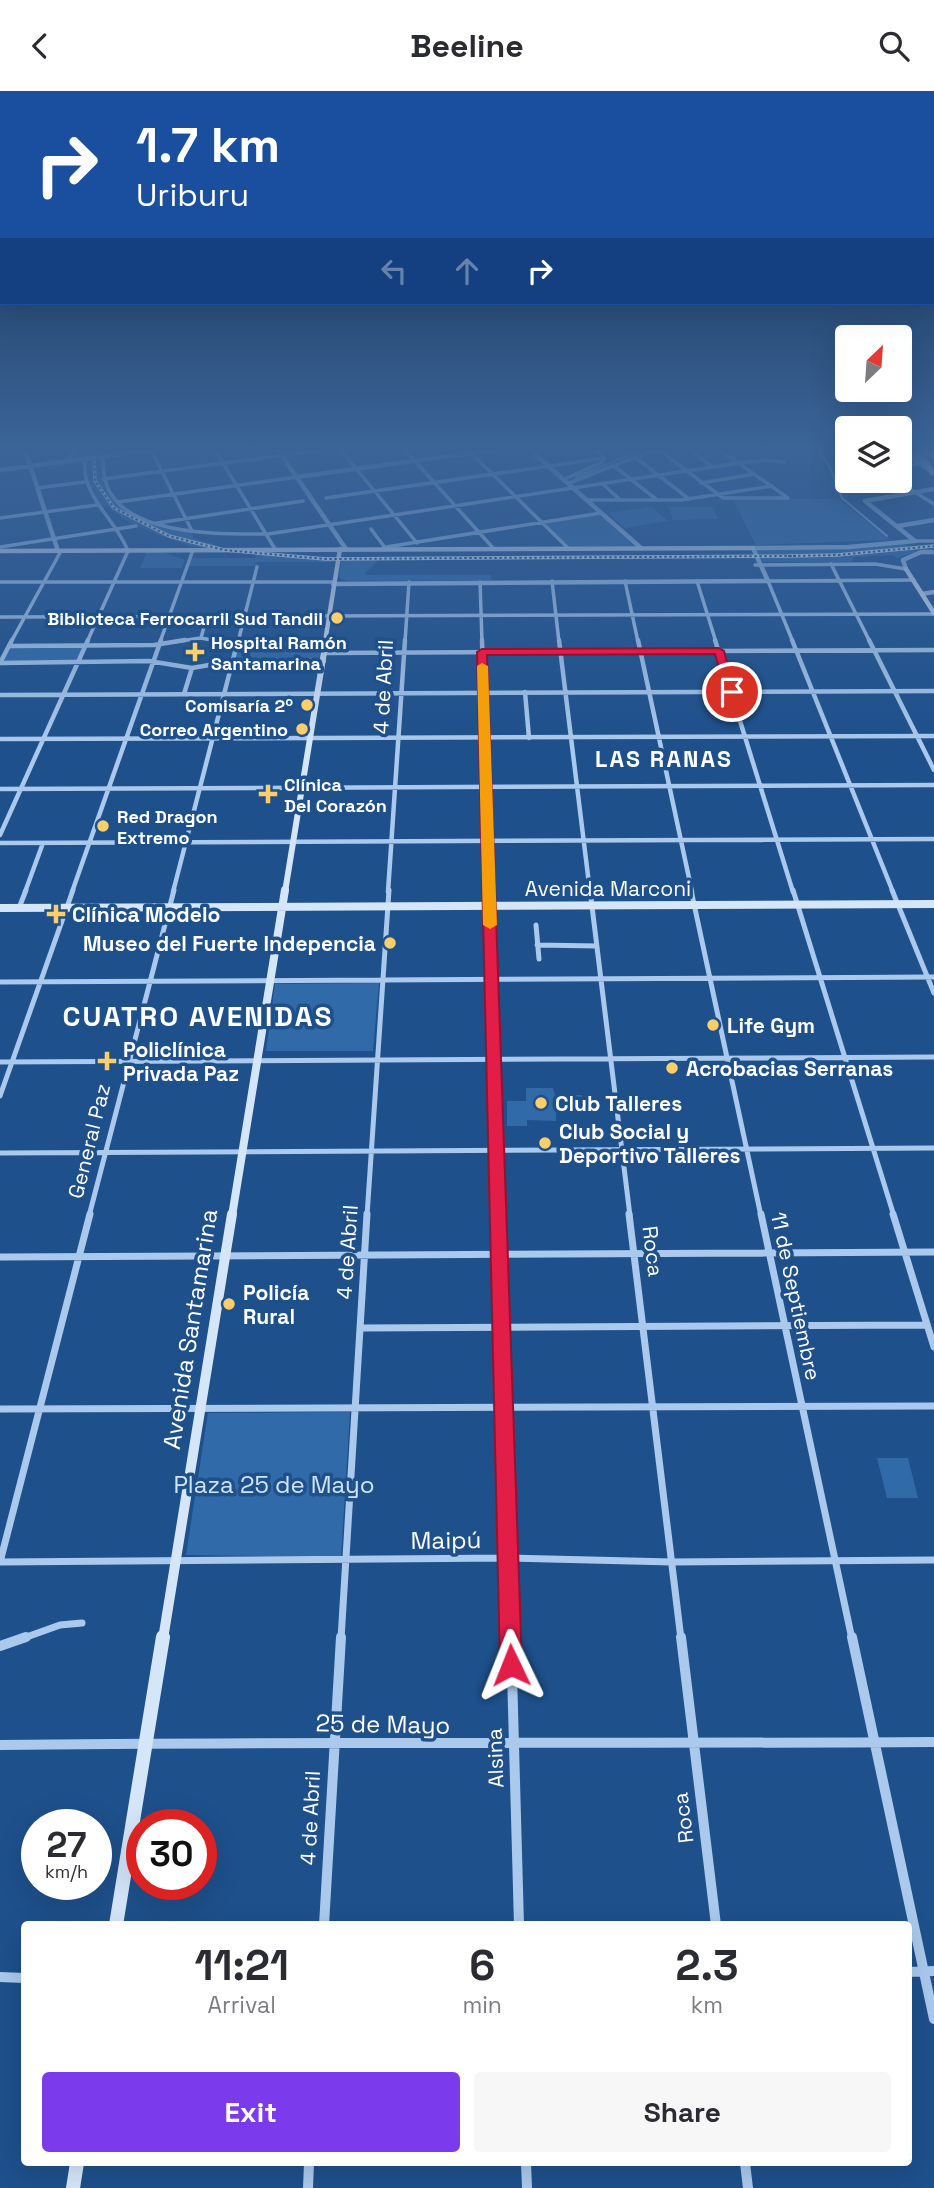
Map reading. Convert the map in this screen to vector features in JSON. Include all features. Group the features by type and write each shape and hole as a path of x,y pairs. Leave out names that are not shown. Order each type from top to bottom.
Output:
{"main road":[{"path":"0,549 128,551 751,548"},
{"path":"322,661 334,583 343,549"},
{"path":"906,569 934,613"},
{"path":"322,661 329,616"},
{"name":"Avenida Santamarina","path":"117,1921 322,661"},
{"name":"Avenida Marconi","path":"0,908 934,904"},
{"path":"73,2188 77,2166"}],"street":[{"path":"58,548 60,551 10,646 2,654 0,663 154,662 192,668 232,660 322,661"},
{"path":"0,835 128,551 127,548"},
{"path":"751,548 765,548"},
{"path":"751,548 761,564 765,581 813,691 898,904 931,977 934,993"},
{"path":"916,548 920,551"},
{"path":"0,1096 193,550"},
{"path":"906,569 902,560 920,551 933,551"},
{"path":"761,564 875,564 906,569"},
{"path":"831,564 934,770"},
{"name":"General Paz","path":"0,1562 80,1257 127,1061 257,566"},
{"path":"0,582 914,580"},
{"name":"Roca","path":"552,582 716,1921"},
{"name":"11 de Septiembre","path":"625,582 835,1561 929,1972 934,2019"},
{"path":"697,582 934,1347"},
{"name":"4 de Abril","path":"324,1921 354,1408 409,583"},
{"name":"Alsina","path":"480,583 519,1921"},
{"path":"922,594 934,592"},
{"path":"926,600 934,606"},
{"path":"0,617 934,613"},
{"path":"201,638 207,616"},
{"path":"10,646 160,644 201,638 236,645 323,644"},
{"path":"325,653 934,650"},
{"path":"184,694 192,668"},
{"path":"0,695 934,691"},
{"path":"525,692 529,738"},
{"path":"0,739 934,736"},
{"path":"0,789 934,785"},
{"path":"0,843 934,839"},
{"path":"19,908 43,843"},
{"path":"536,925 538,959"},
{"path":"537,945 597,946"},
{"path":"0,982 931,977"},
{"path":"0,1062 934,1057"},
{"path":"0,1153 934,1148"},
{"path":"0,1257 934,1252"},
{"path":"361,1328 927,1325"},
{"path":"0,1409 934,1406"},
{"name":"Maipú","path":"0,1562 934,1560"},
{"path":"0,1646 60,1625 82,1623"},
{"name":"25 de Mayo","path":"0,1745 334,1741 514,1745 934,1742"},
{"path":"0,1977 21,1978"},
{"path":"307,2188 309,2166"},
{"path":"526,2166 527,2188"},
{"path":"745,2166 748,2188"}],"green space":[{"path":"910,548 916,552 896,558 893,555 854,557 851,562 763,562 755,549"},
{"path":"147,552 162,552 185,560 182,568 140,568"},
{"path":"256,553 335,557 332,562 255,562 259,566 189,566 192,558 256,558"},
{"path":"341,560 379,560 366,575 490,575 492,580 347,581 339,578"},
{"path":"11,646 83,646 76,661 3,661"},
{"path":"237,646 321,646 319,660 234,660"},
{"path":"379,983 373,1051 266,1051 275,984"},
{"path":"526,1088 553,1088 555,1095 582,1095 583,1105 556,1105 556,1121 527,1120 527,1126 507,1126 507,1101 526,1101"},
{"name":"Plaza 25 de Mayo","path":"350,1412 341,1557 186,1555 208,1413"},
{"path":"877,1458 908,1458 918,1498 887,1498"}],"railway":[{"path":"216,548 325,559 796,556"},
{"path":"788,556 837,555 914,548"}],"slow traffic":[{"path":"482,666 490,925"}],"place":[{"name":"Biblioteca Ferrocarril Sud Tandil","path":"337,618"},
{"name":"Hospital Ramón Santamarina","path":"195,652"},
{"name":"Comisaría 2º","path":"307,705"},
{"name":"Correo Argentino","path":"302,729"},
{"name":"Clínica Del Corazón","path":"268,794"},
{"name":"Red Dragon Extremo","path":"103,826"},
{"name":"Clínica Modelo","path":"56,914"},
{"name":"Museo del Fuerte Indepencia","path":"390,943"},
{"name":"Life Gym","path":"713,1025"},
{"name":"Policlínica Privada Paz","path":"107,1061"},
{"name":"Acrobacias Serranas","path":"672,1068"},
{"name":"Club Talleres","path":"541,1103"},
{"name":"Club Social y Deportivo Talleres","path":"545,1143"},
{"name":"Policía Rural","path":"229,1304"}],"district":[{"name":"LAS RANAS","path":"664,759"},
{"name":"CUATRO AVENIDAS","path":"198,1016"}],"route":[{"path":"511,1665 482,652 719,651 732,692"}]}
